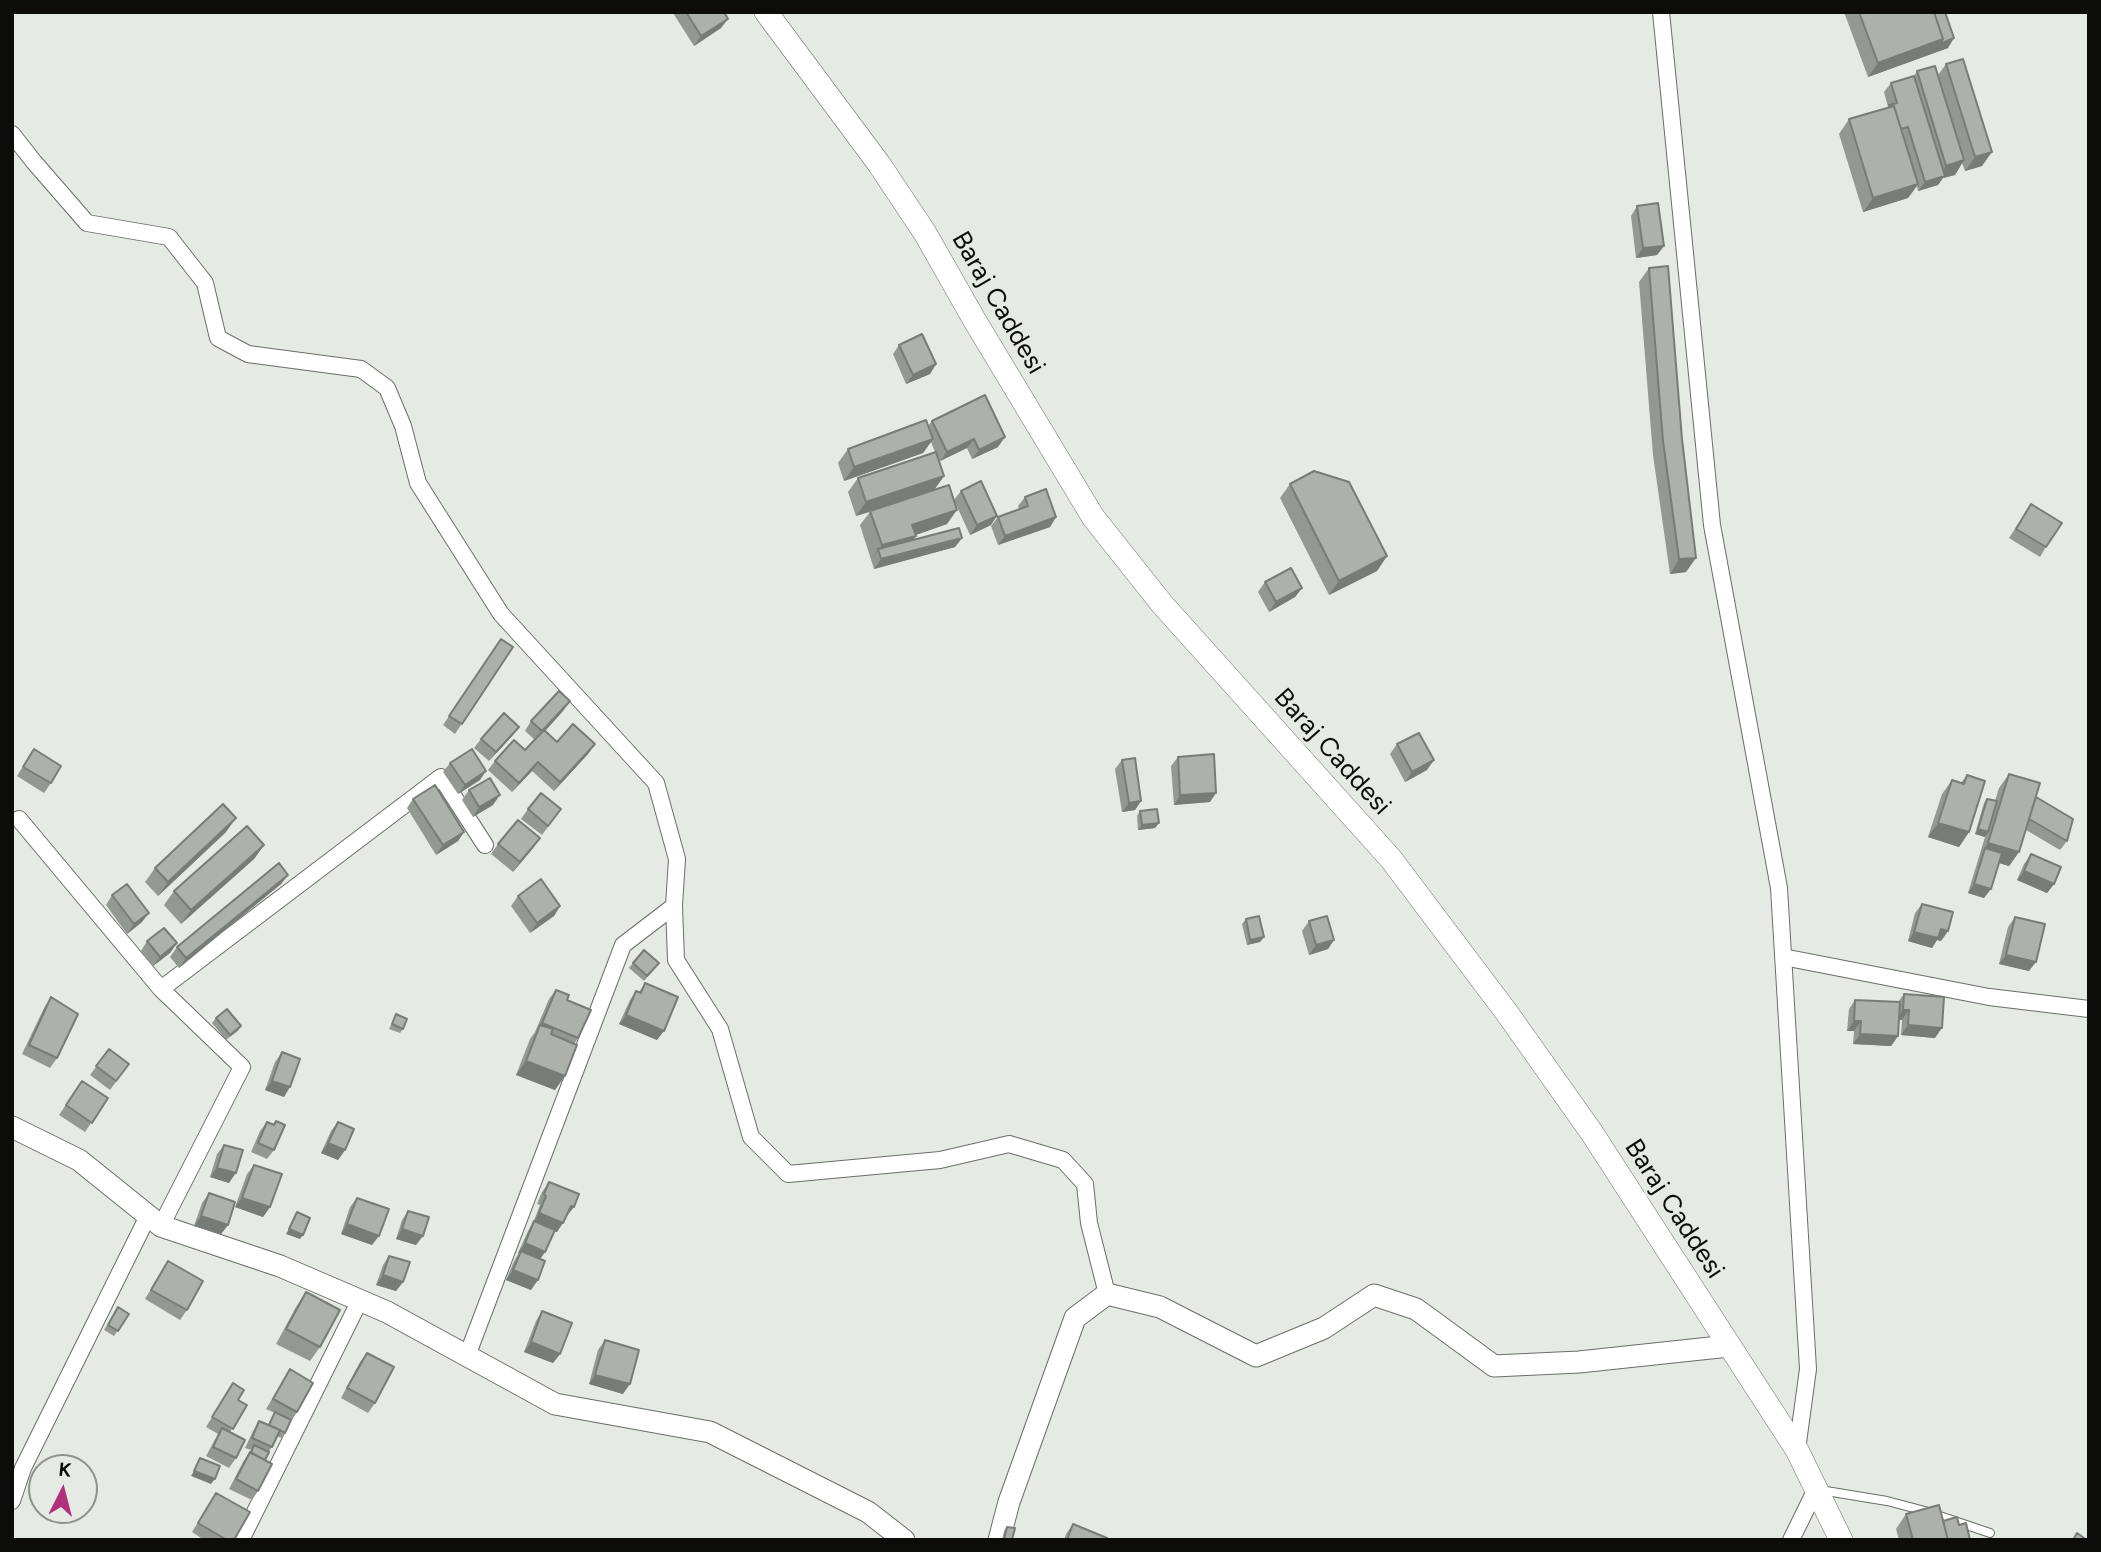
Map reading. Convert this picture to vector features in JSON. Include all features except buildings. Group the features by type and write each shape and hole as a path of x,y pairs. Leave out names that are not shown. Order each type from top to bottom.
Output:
{"main road":[{"name":"Baraj Caddesi","path":"766,12 880,164 925,233 1093,516 1162,604 1391,859 1592,1133 1797,1450 1841,1540"}],"street":[{"path":"1661,12 1712,525 1779,888 1808,1369 1797,1450"},
{"path":"12,134 87,223 169,237 205,283 218,338 248,354 361,369 387,388 403,426 418,483 501,614 656,782 677,859 674,906 676,960 720,1030 751,1137 788,1174 940,1160 1009,1144 1063,1160 1085,1184 1089,1223 1107,1294"},
{"path":"161,989 441,777 485,845"},
{"path":"12,1501 23,1468 155,1221 242,1068 161,989 19,819"},
{"path":"467,1356 623,945 674,906"},
{"path":"1783,957 1989,997 2089,1009"},
{"path":"12,1127 79,1160 155,1221 281,1266 387,1312 555,1404 710,1432 868,1512 904,1540"},
{"path":"1107,1294 1160,1307 1256,1356 1324,1328 1374,1295 1416,1309 1494,1366 1579,1362 1729,1346"},
{"path":"999,1540 1009,1502 1075,1318 1107,1294"},
{"path":"241,1540 360,1300"},
{"path":"1791,1540 1816,1489"}],"lane":[{"path":"1816,1489 1925,1511 1990,1533"}]}
